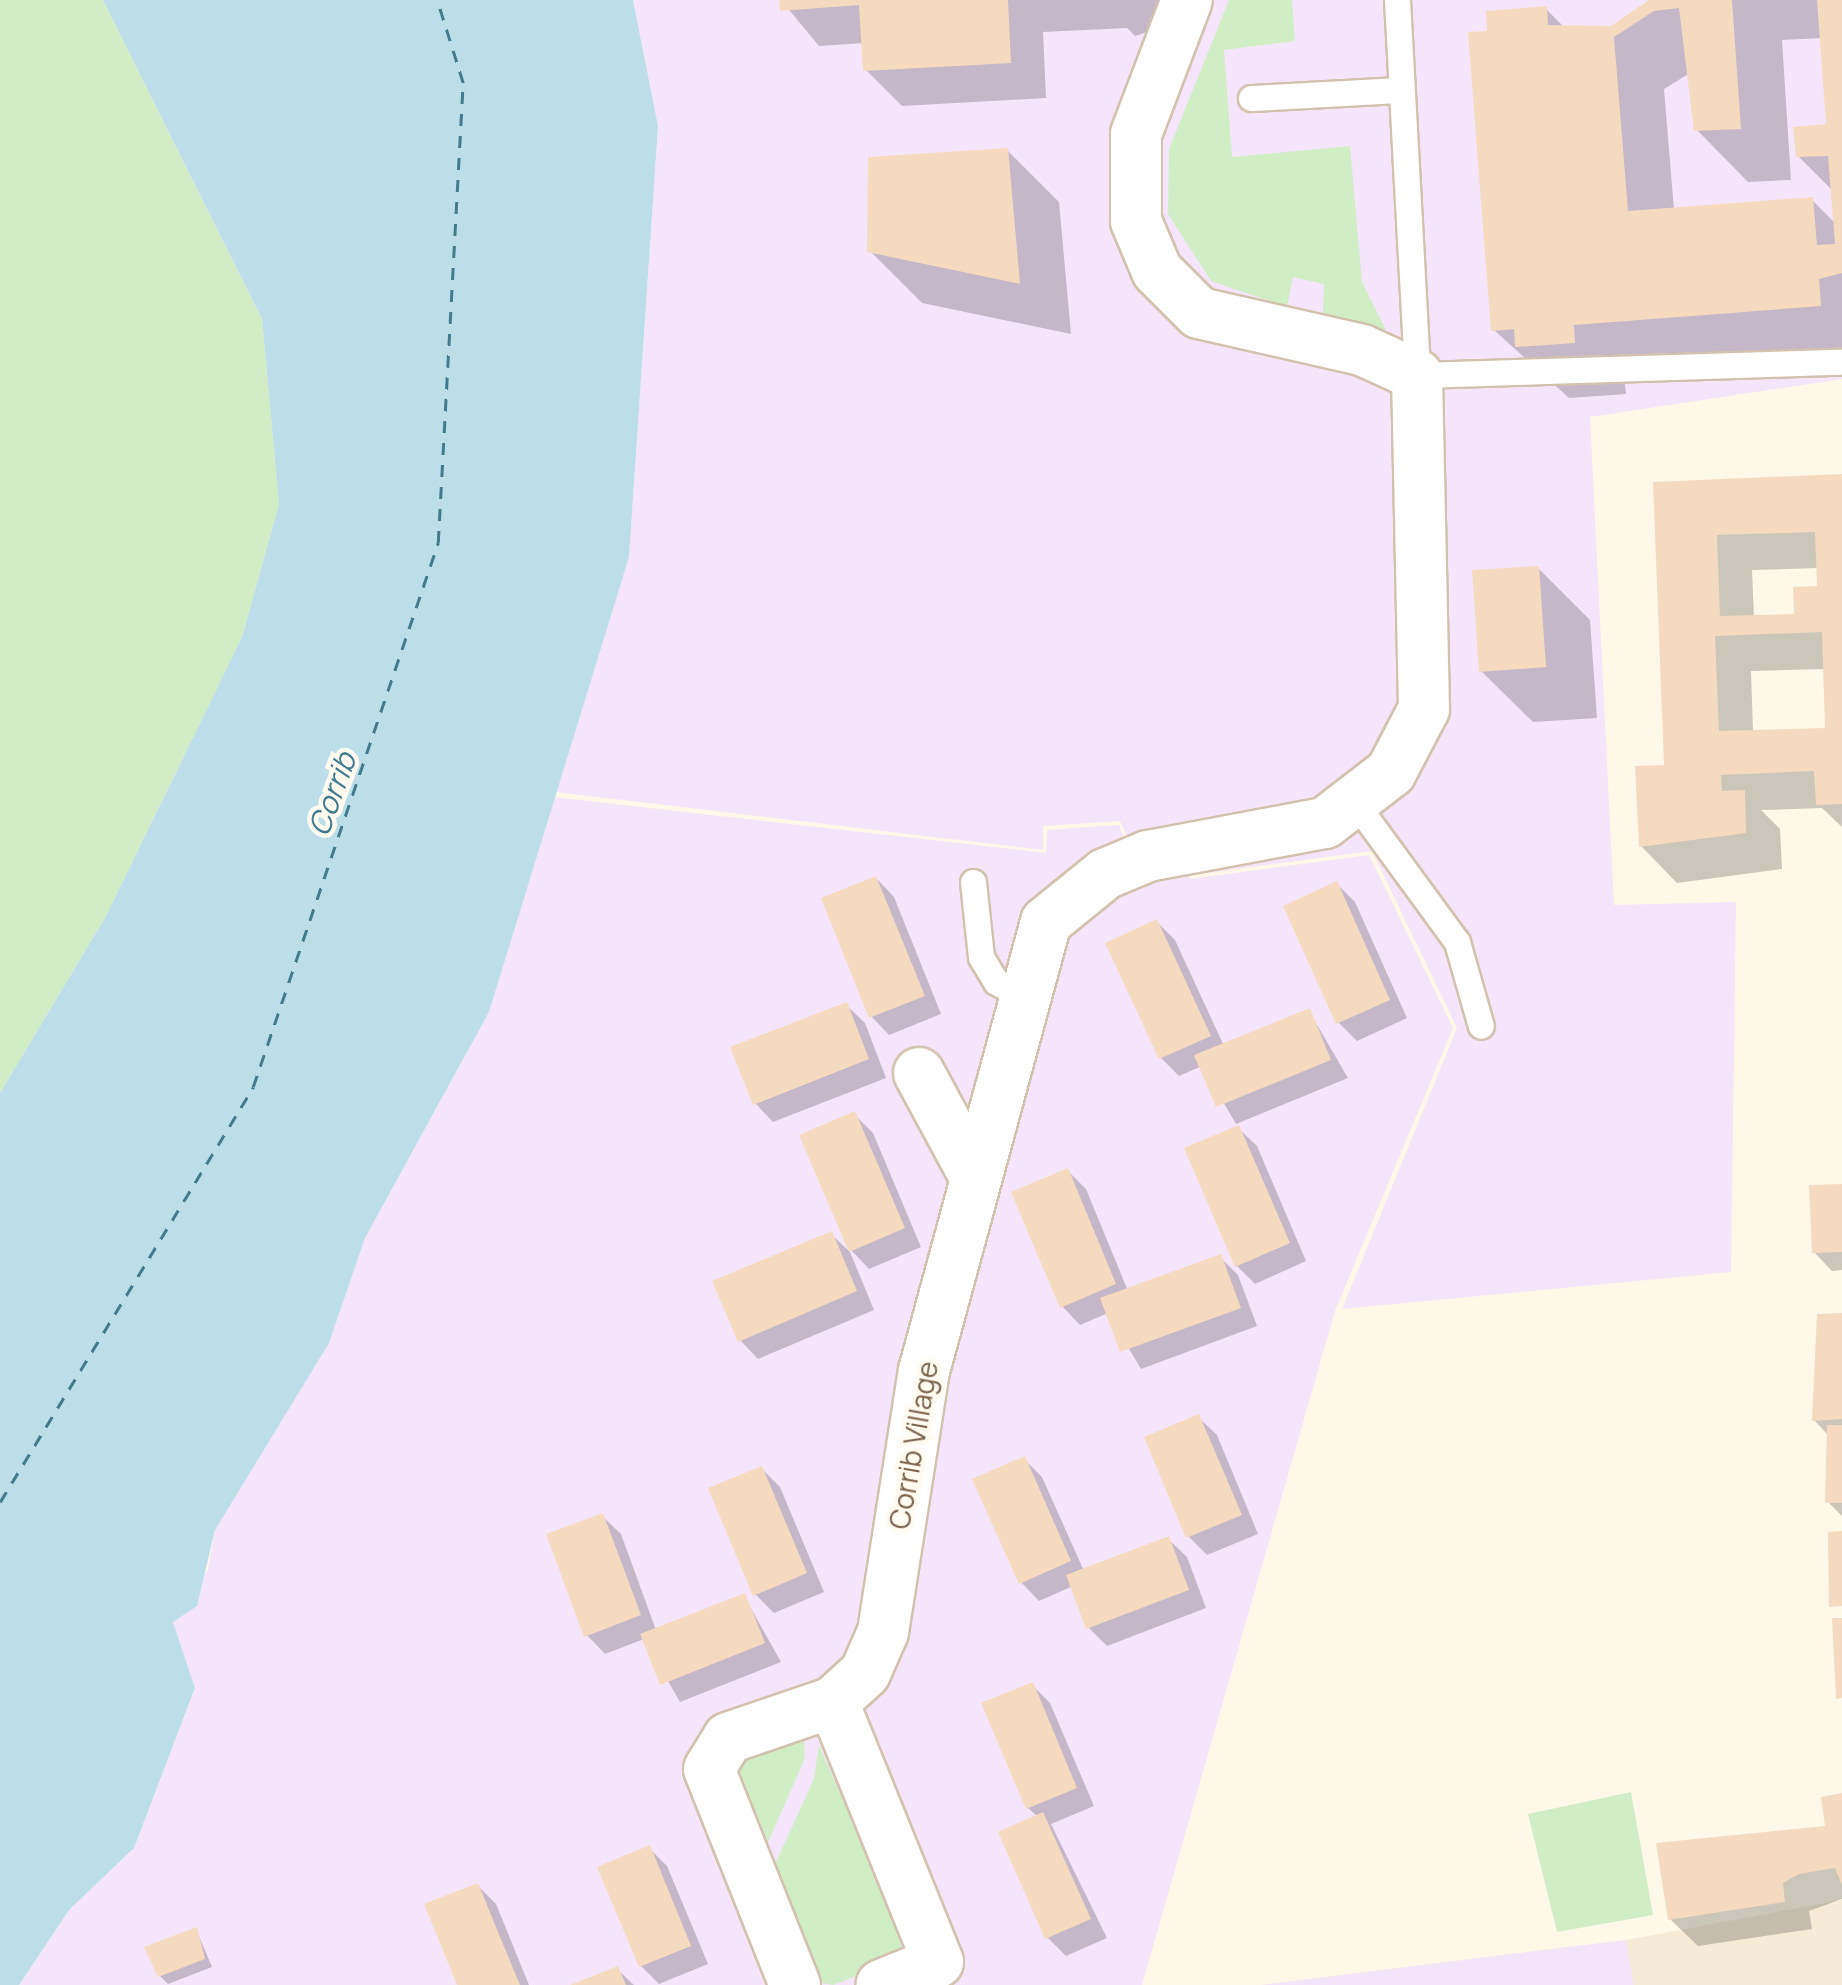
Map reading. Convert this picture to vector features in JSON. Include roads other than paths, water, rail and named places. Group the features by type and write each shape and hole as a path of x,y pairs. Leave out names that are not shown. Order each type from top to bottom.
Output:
{"street":[{"path":"1187,0 1131,156 1136,221 1157,271 1176,298 1213,319 1362,350 1417,375"},
{"name":"Corrib Village","path":"795,1985 709,1769 728,1738 833,1702 865,1672 883,1632 924,1372 1020,996 1046,922 1063,903 1124,864 1180,848 1296,834 1356,804 1404,754 1429,684 1417,375"},
{"path":"919,1073 974,1173"},
{"path":"833,1702 938,1962 881,1985"}],"lane":[{"path":"1397,0 1417,375 1842,362"},
{"path":"1250,98 1400,90"},
{"path":"1356,804 1457,942 1481,1026"},
{"path":"973,882 980,957 996,982 1020,996"}],"water":[{"name":"Corrib","path":"103,0 633,0 658,126 629,557 489,1012 365,1238 329,1343 215,1530 197,1606 173,1622 195,1688 134,1848 69,1910 19,1985 0,1985 0,1093 106,916 242,637 279,504 262,319"}]}
